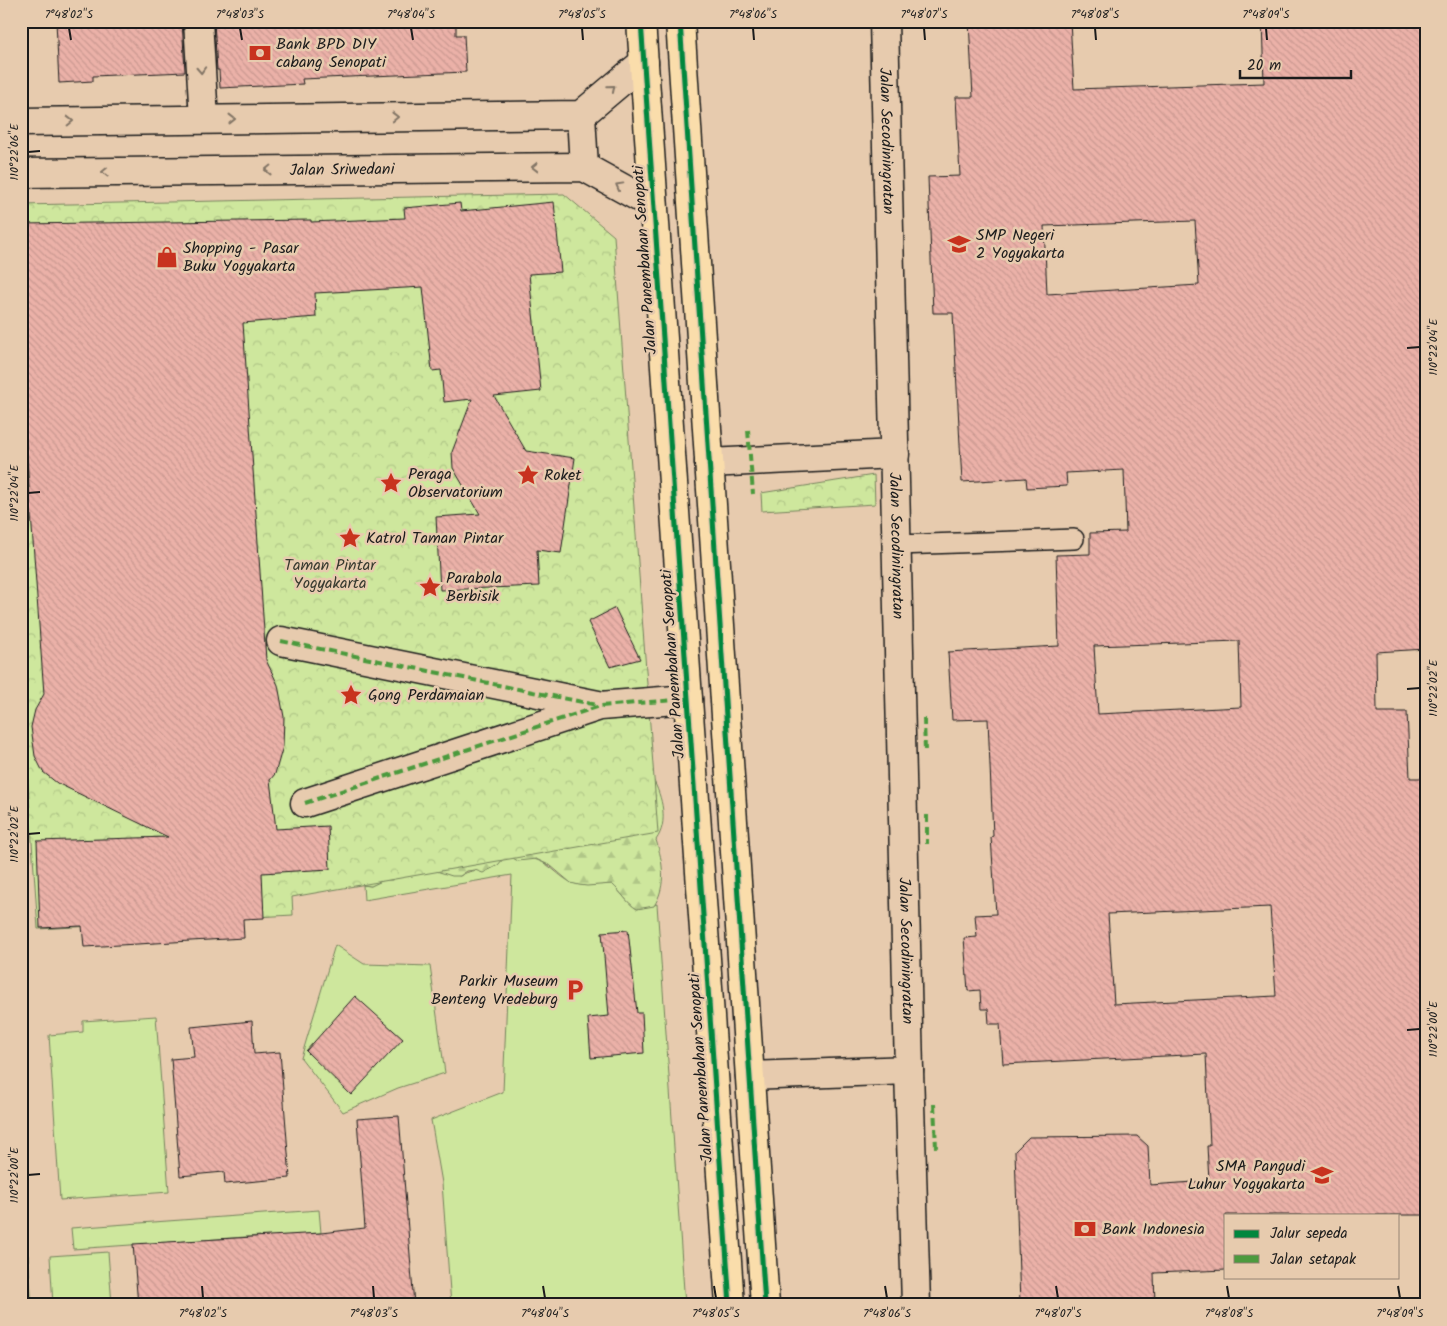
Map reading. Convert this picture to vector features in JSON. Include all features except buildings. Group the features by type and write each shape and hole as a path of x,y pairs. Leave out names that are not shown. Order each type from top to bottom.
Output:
{"main road":[{"name":"Jalan Panembahan Senopati","path":"641,21 730,1305"},
{"path":"680,21 765,1305"}],"street":[{"path":"198,21 204,119"},
{"name":"Jalan Secodiningratan","path":"884,21 916,1305"},
{"path":"21,122 581,115 644,62"},
{"path":"581,115 584,166 653,205"},
{"name":"Jalan Sriwedani","path":"21,173 584,166"},
{"path":"709,463 895,454"},
{"path":"280,641 600,706"},
{"path":"305,804 600,706 688,699"},
{"path":"750,1076 909,1070"}],"lane":[{"path":"897,545 1074,539"}],"green space":[{"name":"Taman Pintar Yogyakarta","path":"564,194 614,236 658,833 292,897 293,915 38,929 21,682 21,205"},
{"path":"874,475 875,504 762,511 761,493"},
{"path":"653,779 663,810 662,825 656,840 662,865 662,882 661,890 654,906 637,909 612,884 587,886 571,883 551,866 536,859 518,861 511,857 503,859 498,865 483,873 475,870 467,871 460,876 452,876 427,868 399,875 392,880 384,880 371,886 358,882"},
{"name":"Parkir Museum Benteng Vredeburg","path":"511,857 542,862 564,878 578,884 612,884 637,909 657,904 685,1305 451,1305 442,1183 431,1120 503,1092 512,875 364,900 363,885 371,886 411,865 460,876 473,871 488,870 498,865 503,859"},
{"path":"335,945 364,964 430,966 445,1073 398,1088 343,1112 301,1058"},
{"path":"156,1016 169,1192 60,1200 49,1035 83,1032 83,1021"},
{"path":"21,1110 27,1202 21,1203"},
{"path":"319,1210 321,1233 304,1234 263,1286 260,1236 73,1249 71,1228"},
{"path":"108,1252 112,1305 53,1305 50,1256"},
{"path":"28,1255 32,1305 21,1305 21,1256"}],"marked path":[{"path":"748,430 753,494"},
{"path":"281,641 597,705"},
{"path":"305,803 600,706 688,699"},
{"path":"924,718 925,752"},
{"path":"927,815 927,844"},
{"path":"934,1104 936,1148"}],"cycle path":[{"path":"641,21 730,1305"},
{"path":"680,21 765,1305"}],"place":[{"name":"Bank BPD DIY cabang Senopati","path":"260,53"},
{"name":"SMP Negeri 2 Yogyakarta","path":"959,244"},
{"name":"Shopping - Pasar Buku Yogyakarta","path":"167,257"},
{"name":"Roket","path":"528,475"},
{"name":"Peraga Observatorium","path":"391,483"},
{"name":"Katrol Taman Pintar","path":"350,538"},
{"name":"Parabola Berbisik","path":"430,587"},
{"name":"Gong Perdamaian","path":"351,695"},
{"name":"Parkir Museum Benteng Vredeburg","path":"575,990"},
{"name":"SMA Pangudi Luhur Yogyakarta","path":"1322,1175"},
{"name":"Bank Indonesia","path":"1085,1229"}]}
